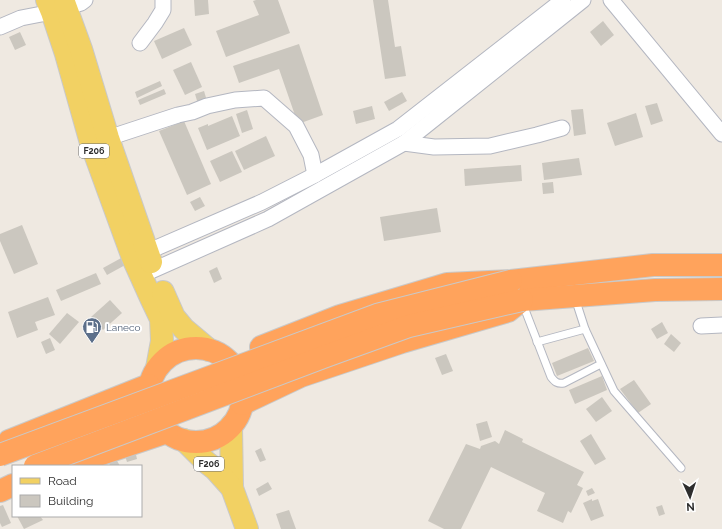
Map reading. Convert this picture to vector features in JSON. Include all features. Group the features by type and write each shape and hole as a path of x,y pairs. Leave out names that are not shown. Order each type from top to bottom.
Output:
{"highway":[{"path":"218,355 447,284 511,281 653,265 722,265"},
{"path":"0,455 377,315 511,281"},
{"path":"38,465 409,326 522,300 655,290 722,289"},
{"path":"242,404 302,376 402,342 508,311 522,300"},
{"path":"194,348 218,355 235,369 241,380 243,392 242,404 238,415 231,426 222,434 210,439 197,442 176,436 161,426 152,414 148,400 153,376 167,357 180,350 194,348"},
{"path":"0,444 153,376"},
{"path":"70,465 176,436"},
{"path":"0,479 12,474"},
{"path":"0,491 12,485"}],"main road":[{"name":"F206","path":"63,4 81,49 144,264 162,319 162,341 153,376"},
{"name":"F206","path":"63,4 66,54 91,143 144,264 174,317 184,329 218,355"},
{"name":"F206","path":"231,426 232,488 248,529"},
{"name":"F206","path":"176,436 215,469 232,488"}],"street":[{"path":"140,43 163,10 163,0"},
{"path":"144,264 315,175 398,129 563,0"},
{"path":"144,264 268,219 404,143 584,0"},
{"path":"611,0 722,134"},
{"path":"0,26 63,4"},
{"path":"108,138 207,106 234,100 264,98 296,126 311,155 315,175"},
{"path":"404,143 434,147 490,146 562,128"},
{"path":"701,326 722,325"}],"lane":[{"path":"575,296 585,329 614,391 681,468"},
{"path":"522,300 537,342 554,382 558,384 564,383 601,364"},
{"path":"537,342 585,329"}],"building":[{"path":"194,0 208,0 209,14 195,16"},
{"path":"278,0 290,33 226,57 216,31 259,15 253,1"},
{"path":"373,0 388,0 395,47 401,46 406,76 385,79"},
{"path":"603,21 614,35 601,46 590,32"},
{"path":"184,28 192,45 162,59 154,41"},
{"path":"20,32 26,45 15,50 9,37"},
{"path":"299,44 323,115 298,124 279,69 239,83 233,66"},
{"path":"191,62 202,87 185,95 173,70"},
{"path":"160,81 162,86 137,98 135,92"},
{"path":"164,89 166,94 140,105 138,100"},
{"path":"204,91 207,101 198,104 195,94"},
{"path":"402,92 407,101 389,111 384,102"},
{"path":"657,103 663,121 651,125 645,106"},
{"path":"372,106 375,119 356,124 353,111"},
{"path":"583,109 586,134 574,136 571,110"},
{"path":"247,110 253,129 242,133 236,114"},
{"path":"636,113 643,137 615,146 607,123"},
{"path":"232,116 240,136 207,150 198,128 208,124 208,126"},
{"path":"184,121 211,184 187,195 159,131"},
{"path":"266,136 275,156 244,170 235,151"},
{"path":"232,151 242,172 220,182 210,161"},
{"path":"579,158 582,175 544,180 542,163"},
{"path":"521,165 522,181 465,186 464,169"},
{"path":"553,182 554,193 543,194 542,183"},
{"path":"200,197 205,206 195,211 190,202"},
{"path":"437,208 441,232 384,241 380,217"},
{"path":"22,225 38,264 14,274 0,241 0,234"},
{"path":"123,257 127,264 107,275 103,268"},
{"path":"217,267 222,279 214,283 209,271"},
{"path":"96,273 101,284 61,301 56,290"},
{"path":"48,297 55,315 35,322 38,330 17,338 8,312"},
{"path":"110,300 122,313 103,330 91,317"},
{"path":"67,313 79,322 60,344 49,334"},
{"path":"662,322 668,333 657,339 651,329"},
{"path":"671,334 681,343 674,352 664,344"},
{"path":"50,338 55,350 46,354 41,342"},
{"path":"588,348 594,361 557,376 552,363"},
{"path":"446,354 453,371 442,375 435,358"},
{"path":"602,376 607,390 575,404 569,390"},
{"path":"634,380 651,404 638,413 620,389"},
{"path":"602,397 612,411 596,422 586,409"},
{"path":"487,421 492,437 480,441 476,424"},
{"path":"505,430 523,439 522,442 584,472 577,485 583,488 571,513 568,511 563,523 537,511 545,493 491,467 461,529 444,529 428,521 466,444 480,449 481,446 495,441 499,444"},
{"path":"591,434 606,459 595,465 580,441"},
{"path":"134,446 137,459 127,462 123,449"},
{"path":"261,448 266,460 260,462 255,451"},
{"path":"116,459 119,465 110,465 109,463"},
{"path":"268,482 272,489 259,496 256,489"},
{"path":"592,488 595,493 588,496 586,491"},
{"path":"592,499 592,501 598,499 604,516 591,521 583,503"},
{"path":"3,505 11,523 2,527 0,523 0,506"},
{"path":"662,505 665,514 659,516 656,507"},
{"path":"289,510 296,529 281,529 276,514"},
{"path":"18,517 41,517 43,520 24,529"}],"place":[{"name":"Laneco","path":"92,344"}]}
